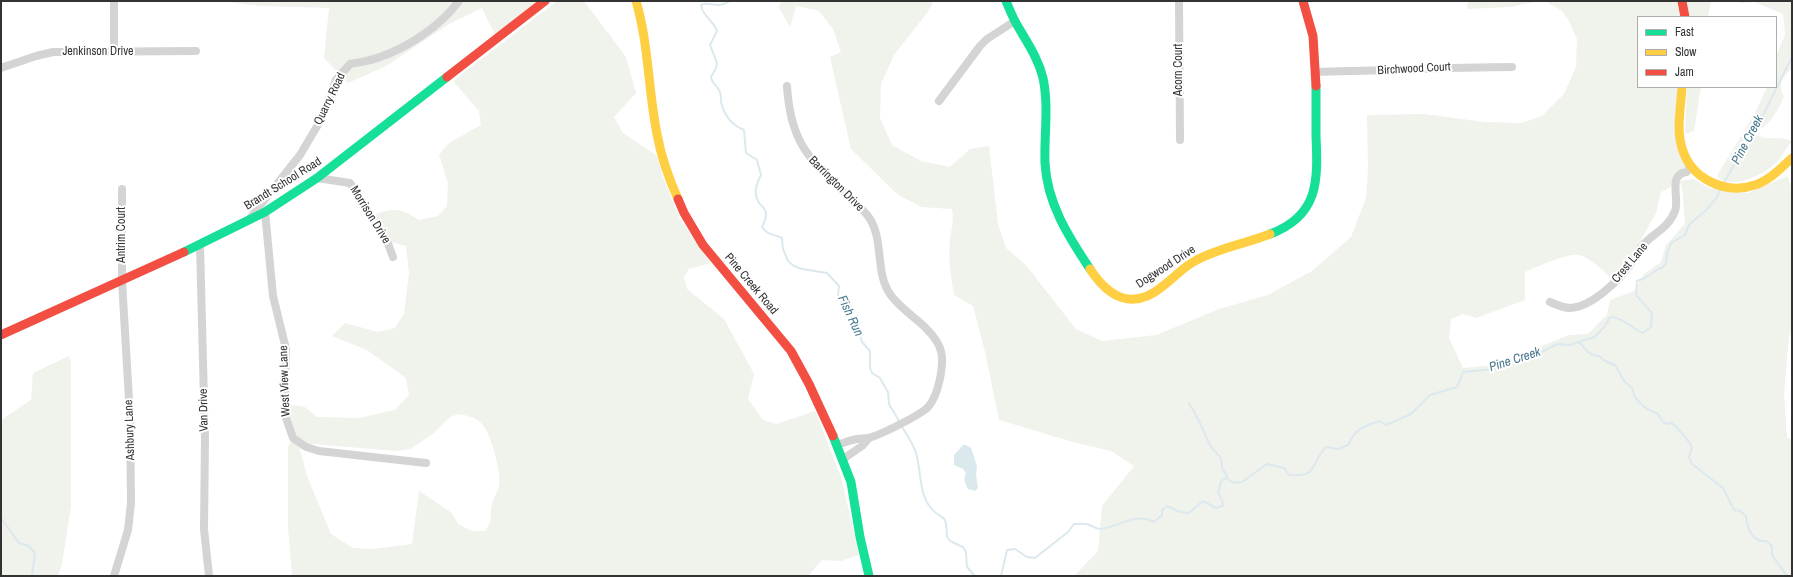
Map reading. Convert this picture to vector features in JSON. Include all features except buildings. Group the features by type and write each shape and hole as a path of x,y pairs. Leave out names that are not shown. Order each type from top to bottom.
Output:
{"street":[{"path":"114,1 114,52"},
{"name":"Quarry Road","path":"249,220 300,155 322,118 336,80 346,67 350,64 378,58 404,47 434,26 459,1"},
{"name":"Brandt School Road","path":"1,335 200,245 265,212 317,178 546,1"},
{"name":"Pine Creek Road","path":"636,1 642,21 657,135 672,185 692,228 714,260 790,351 812,390 843,459 851,482 860,537 870,576"},
{"name":"Dogwood Drive","path":"1006,1 1015,22 1037,57 1043,79 1045,94 1045,164 1052,202 1070,240 1099,282 1108,291 1118,297 1126,299 1142,298 1159,288 1193,261 1288,227 1302,216 1313,197 1315,184 1316,72 1314,38 1303,1"},
{"name":"Acorn Court","path":"1179,1 1180,140"},
{"path":"1682,1 1685,16"},
{"path":"939,101 980,46 987,39 1015,22"},
{"name":"Jenkinson Drive","path":"1,68 53,52 196,51"},
{"name":"Birchwood Court","path":"1316,72 1386,71 1454,67 1512,67"},
{"name":"Barrington Drive","path":"786,86 790,112 799,143 807,155 827,178 856,203 870,219 878,239 882,273 888,291 894,299 929,331 942,352 942,367 936,392 926,409 869,438 862,446 843,459"},
{"path":"1682,88 1680,141 1684,155 1690,166 1702,178 1721,187 1739,189 1756,185 1776,172 1792,158"},
{"name":"Crest Lane","path":"1550,302 1563,308 1581,306 1607,290 1621,277 1632,264 1643,245 1669,222 1675,210 1677,197 1675,181 1677,176 1681,173 1687,172 1690,166"},
{"name":"Morrison Drive","path":"317,178 350,183 379,226 390,247 393,257"},
{"name":"Antrim Court","path":"122,189 122,281"},
{"name":"West View Lane","path":"265,212 273,296 286,349 286,418 293,438 306,446 319,451 426,463"},
{"name":"Van Drive","path":"200,245 203,316 204,529 209,576"},
{"name":"Ashbury Lane","path":"114,576 128,530 131,503 130,417 122,281"},
{"name":"Barrington Drive","path":"837,445 857,439 869,438"}],"shaded area":[{"path":"218,1 538,1 495,35 482,8 449,24 386,66 348,83 324,58 329,8 261,6"},
{"path":"557,1 584,1 626,57 636,93 614,117 623,133 657,156 663,177 680,219 711,263 689,269 684,277 687,289 724,319 754,374 748,399 763,420 777,424 815,411 841,477 859,555 841,561 822,560 808,576 292,576 288,527 288,447 293,438 285,404 305,407 317,417 359,418 395,410 409,395 406,378 367,350 332,336 345,323 378,332 395,328 404,314 409,273 406,246 387,241 372,215 396,210 407,213 419,220 438,216 447,206 448,183 439,155 449,143 481,125 479,111 453,81","holes":["458,414 476,419 481,423 488,434 497,462 499,485 493,502 490,521 485,531 472,531 458,524 452,513 419,491 412,544 374,549 353,548 331,534 307,476 298,442 306,447 312,444 396,451 410,449 434,433 450,417"]},
{"path":"781,1 934,1 927,13 894,55 881,84 880,118 892,145 921,161 950,167 970,149 989,146 998,224 1006,248 1025,264 1076,329 1102,341 1156,335 1219,309 1268,295 1312,271 1351,237 1366,198 1368,168 1367,115 1424,114 1485,122 1521,123 1542,116 1564,94 1576,67 1577,39 1569,21 1562,11 1545,1 1680,1 1681,16 1637,16 1637,88 1679,88 1686,166 1679,172 1671,187 1661,192 1656,213 1631,258 1610,277 1592,261 1579,255 1560,258 1525,272 1525,300 1476,318 1463,314 1451,319 1449,338 1463,368 1494,365 1569,335 1588,334 1607,315 1610,300 1634,291 1644,274 1661,262 1666,245 1685,224 1683,195 1680,181 1693,179 1709,188 1748,193 1787,176 1792,188 1792,330 1789,336 1784,394 1787,437 1792,440 1792,576 1074,576 1098,551 1102,506 1134,466 1111,451 1073,442 999,420 985,352 973,306 954,295 949,253 953,221 952,209 921,207 897,194 851,149 830,57 841,52 833,29 819,11 796,6 790,27 779,8"},
{"path":"1468,1 1539,1 1511,7 1467,9"},
{"path":"1687,1 1711,1 1708,16 1689,16"},
{"path":"1733,1 1792,1 1792,69 1783,78 1781,89 1784,97 1776,112 1767,125 1757,130 1755,134 1764,138 1783,138 1792,141 1777,162 1772,166 1752,178 1738,182 1731,182 1723,180 1717,176 1755,113 1767,88 1777,88 1777,54 1785,35 1783,14 1754,2 1741,3"},
{"path":"1687,88 1701,88 1694,131 1685,134"},
{"path":"69,356 71,362 71,506 62,564 58,576 1,576 1,420 31,400 33,373"},
{"path":"963,445 971,448 977,466 976,475 978,488 975,491 968,489 965,481 966,473 963,469 954,465 954,455"}],"waterway":[{"name":"Fish Run","path":"730,1 721,5 701,5 702,9 717,31 710,45 717,63 711,77 720,92 722,107 726,115 732,122 744,130 746,153 757,160 761,175 757,186 756,196 766,214 762,227 769,233 782,238 783,249 788,261 794,266 802,269 827,273 839,286 838,296 846,306 851,319 859,331 862,342 870,351 870,368 872,373 880,378 888,392 889,404 899,421"},
{"name":"Pine Creek","path":"1777,87 1792,57"},
{"name":"Pine Creek","path":"1723,184 1762,117 1776,88"},
{"name":"Pine Creek","path":"1001,576 1007,550 1015,549 1027,557 1035,558 1068,532 1074,524 1086,524 1100,529 1133,519 1147,519 1154,522 1162,515 1162,510 1167,506 1180,512 1189,513 1203,501 1216,508 1223,506 1222,500 1218,493 1221,481 1226,478 1234,483 1242,482 1267,464 1284,468 1289,475 1299,475 1310,472 1326,447 1338,449 1348,445 1354,435 1364,427 1379,421 1386,425 1411,414 1430,395 1457,387 1463,372 1493,369 1527,355 1540,353 1557,344 1569,345 1595,337 1605,326 1610,317 1619,319 1643,333 1651,327 1652,313 1636,295 1637,281 1645,278 1666,264 1667,254 1671,243 1685,235 1689,225 1707,209 1717,197 1720,190"},
{"path":"1579,342 1588,352 1615,365 1624,381 1632,388 1635,397 1640,403 1647,409 1658,414 1663,422 1667,424 1672,423 1683,434 1692,447 1689,457 1692,464 1723,488 1734,510 1740,511 1746,516 1749,529 1754,537 1761,541 1766,541 1772,546 1772,555 1787,576"},
{"path":"1189,403 1211,447 1221,458 1222,468 1227,476 1226,478"},
{"name":"Fish Run","path":"901,425 911,442 918,459 922,488 926,501 934,512 945,519 947,537 950,541 963,547 966,552 967,567 975,576"},
{"path":"1,518 19,543 29,546 35,553 32,576"}],"traffic: fast":[{"path":"1006,1 1035,56 1043,78 1046,99 1045,163 1054,205 1067,232 1090,269"},
{"path":"184,252 265,212 317,178 447,77"},
{"path":"1270,234 1286,226 1298,217 1307,207 1312,195 1317,168 1316,86"},
{"path":"833,436 851,482 860,537 869,576"}],"traffic: slow":[{"path":"636,1 644,34 654,117 659,142 671,184 678,199"},
{"path":"1682,88 1679,118 1680,141 1686,159 1701,176 1721,186 1744,188 1766,180 1792,158"},
{"path":"1090,269 1097,279 1114,294 1122,298 1142,298 1152,294 1191,263 1222,249 1270,234"}],"traffic: jam":[{"path":"447,77 545,1"},
{"path":"1303,1 1313,36 1316,86"},
{"path":"1682,1 1685,16"},
{"path":"678,199 684,213 703,245 791,351 809,384 833,436"},
{"path":"1,335 184,252"}]}
